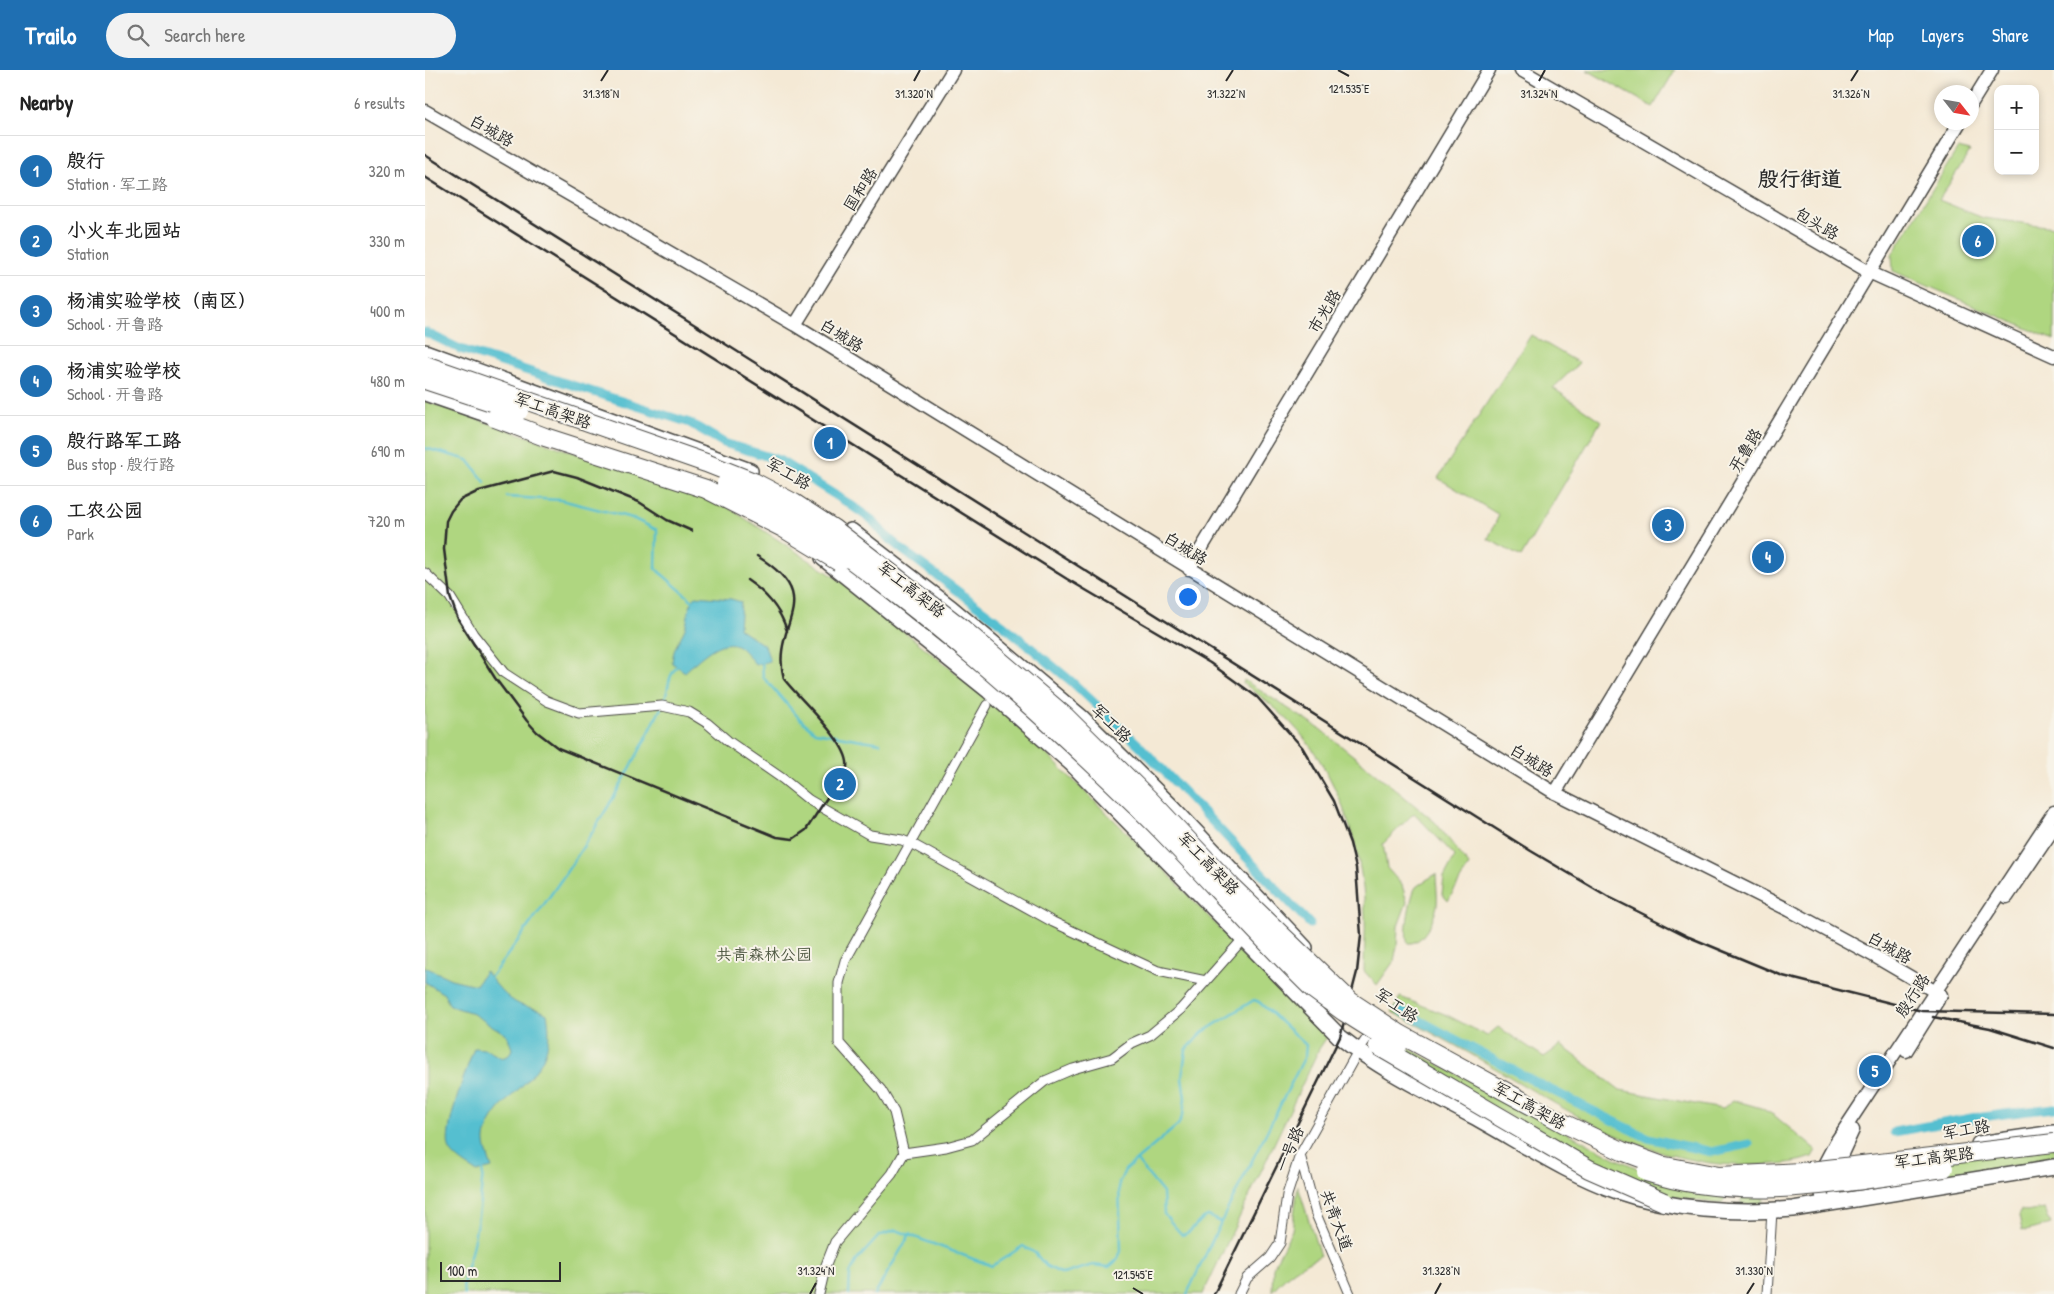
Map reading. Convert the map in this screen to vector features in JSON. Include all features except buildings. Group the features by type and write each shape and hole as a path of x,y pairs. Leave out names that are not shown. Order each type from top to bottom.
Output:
{"highway":[{"name":"军工高架路","path":"425,365 698,460 754,482 834,528 936,606 1065,716 1150,800 1233,888 1350,1001 1401,1034 1565,1124 1622,1152 1660,1165 1719,1176 1801,1172 2054,1143"},
{"name":"军工高架路","path":"425,380 671,461 741,490 810,529 981,662 1056,729 1154,824 1314,990 1374,1032 1533,1120 1618,1162 1671,1180 1722,1189 1763,1190 1806,1188 2054,1154"},
{"path":"511,385 557,407 733,461 793,490 839,518 901,571 936,606"},
{"path":"495,418 545,437 706,489 783,528 901,598"},
{"path":"1314,990 1340,1017 1385,1051 1589,1169 1664,1202"}],"main road":[{"name":"军工路","path":"425,352 748,470 812,506 846,528 951,608 1082,718 1171,806 1324,970 1369,1010 1444,1056 1624,1148 1693,1173 1753,1182 1826,1174"},
{"path":"425,393 495,418 548,432 705,484 737,499 787,530 989,691 1071,763 1340,1037 1357,1051 1415,1085 1574,1171 1618,1191 1664,1202 1723,1211 1772,1211 2054,1166"},
{"name":"军工路","path":"1772,1211 1774,1202 1783,1190 1791,1184 1826,1174 1884,1162 2054,1133"},
{"path":"1884,1162 1879,1169 1876,1182 1880,1187 1892,1193"},
{"path":"1723,1211 1732,1202 1734,1194 1730,1180"}],"street":[{"name":"国和路","path":"795,325 953,70"},
{"name":"市光路","path":"1189,569 1489,70"},
{"name":"包头路","path":"1521,70 1871,273 2054,356"},
{"path":"1979,91 1992,70"},
{"name":"白城路","path":"425,111 795,325 1189,569 1555,792 1789,910 1937,993"},
{"name":"开鲁路","path":"1555,792 1871,273 1955,130"},
{"path":"425,573 450,597 473,634 504,673 547,702 579,712 662,706 689,712 707,723 728,741 783,779 809,800 870,835 909,843 1053,922 1158,971 1206,981"},
{"path":"819,1294 826,1265 835,1242 892,1174 904,1153 894,1112 881,1090 839,1043 839,983 845,961 987,705"},
{"name":"殷行路","path":"1937,993 2054,812"},
{"name":"殷行路","path":"1826,1174 1836,1142 1937,993 2054,828"},
{"path":"904,1153 946,1147 972,1140 1045,1081 1073,1069 1112,1058 1132,1043 1150,1035 1181,1009 1243,939"},
{"name":"一号路","path":"1239,1294 1247,1278 1270,1258 1280,1243 1287,1195 1300,1155 1357,1051 1381,1018"},
{"name":"共青大道","path":"1300,1155 1315,1214 1350,1294"},
{"path":"1826,1174 1830,1203"},
{"path":"1767,1294 1772,1211"}],"green space":[{"path":"1587,70 1675,70 1653,107"},
{"path":"1958,148 1970,151 1939,200 1983,218 2054,227 2054,340 1893,271 1892,255"},
{"path":"1531,335 1579,363 1553,388 1601,421 1521,557 1488,539 1499,515 1438,478"},
{"name":"共青森林公园","path":"425,401 598,461 703,491 841,581 995,704 1153,858 1262,973 1327,1037 1319,1049 1203,1294 425,1294"},
{"path":"1244,680 1320,729 1395,789 1435,822 1469,865 1448,901 1442,894 1444,877 1455,856 1414,813 1383,844 1387,868 1402,885 1407,902 1398,926 1394,961 1377,985 1364,971 1365,914 1359,863 1353,837 1334,786 1307,741 1285,717 1243,683"},
{"path":"1436,874 1437,901 1434,917 1419,940 1408,943 1406,932 1414,891 1418,885"},
{"path":"1400,997 1447,1015 1487,1036 1498,1027 1544,1057 1561,1045 1620,1090 1722,1109 1733,1100 1761,1108 1775,1116 1816,1150 1812,1157 1785,1163 1756,1165 1716,1164 1678,1157 1640,1145 1604,1130 1467,1052 1392,1012"},
{"path":"1387,1037 1615,1158 1653,1175 1727,1195 1721,1204 1663,1195 1614,1181 1381,1038"},
{"path":"2054,1137 2054,1161 1975,1170 1897,1185 1891,1185 1886,1181 1887,1170"},
{"path":"1298,1186 1320,1256 1294,1270 1272,1291 1273,1267 1292,1230"},
{"path":"1764,1193 1763,1202 1759,1205 1740,1205 1742,1196"},
{"path":"2045,1209 2051,1224 2026,1231 2022,1230 2019,1216 2021,1210 2026,1212"}],"water":[{"path":"696,596 731,599 741,602 739,628 765,646 770,661 756,665 740,647 733,644 725,644 710,650 685,672 672,663 674,651 685,628 690,606"},
{"path":"425,967 451,979 476,985 485,971 510,999 547,1014 549,1037 544,1055 536,1070 500,1108 491,1122 485,1138 492,1168 477,1172 459,1160 450,1150 448,1142 449,1130 456,1100 474,1048 485,1049 502,1058 509,1055 512,1049 507,1035 470,1012 450,1006 444,994 425,982"}],"waterway":[{"path":"425,332 460,349 690,423 724,443 779,460 848,503 872,520 900,548 1002,624 1071,681 1140,746 1310,924"},
{"path":"425,448 468,460 485,482"},
{"path":"507,497 561,500 632,518 657,530 656,569 694,602"},
{"path":"762,662 763,677 799,718 815,732 880,743"},
{"path":"663,703 671,675 678,665"},
{"path":"490,978 583,848 624,780 661,708"},
{"path":"849,1294 850,1273 857,1260 879,1236 896,1230 992,1266 1023,1246 1035,1253 1046,1266 1063,1274 1093,1265 1109,1267 1117,1260 1121,1251 1119,1183 1125,1170 1178,1125 1183,1115 1185,1098 1182,1078 1186,1050 1203,1032 1254,1000 1259,1002 1306,1045 1305,1056 1221,1222 1208,1216 1182,1235 1164,1214 1163,1193 1137,1161"},
{"path":"1400,1010 1545,1087 1648,1138 1712,1152 1749,1144"},
{"path":"1977,1117 1894,1132 1934,1124 1954,1121 1974,1118 2054,1108"},
{"path":"464,1294 464,1277 476,1229 483,1170"},
{"path":"1187,1294 1221,1222"},
{"path":"875,1294 910,1234"}],"railway":[{"path":"425,155 1531,851 1609,897 1689,937 1783,976 1922,1011 2054,1014"},
{"path":"425,177 1067,579 1210,663 1257,697 1302,747 1334,801 1350,843 1356,868 1361,935 1357,972 1340,1037 1214,1294"},
{"path":"692,531 667,520 639,502 577,477 554,471 479,491 460,500 446,521 444,549 450,597 458,619 495,678 527,721 537,732 558,748 777,837 793,839 806,830 847,767 846,757 833,734 784,679 781,659 792,613 793,599 789,586 778,572 757,556"},
{"path":"747,580 760,590 776,608 787,631"},
{"path":"1933,1017 1990,1028 2054,1048"}],"place":[{"name":"工农公园","path":"1978,241"},
{"name":"殷行","path":"830,443"},
{"name":"杨浦实验学校（南区）","path":"1668,525"},
{"name":"杨浦实验学校","path":"1768,557"},
{"name":"小火车北园站","path":"840,784"},
{"name":"殷行路军工路","path":"1875,1071"}],"district":[{"name":"殷行街道","path":"1800,179"}]}
